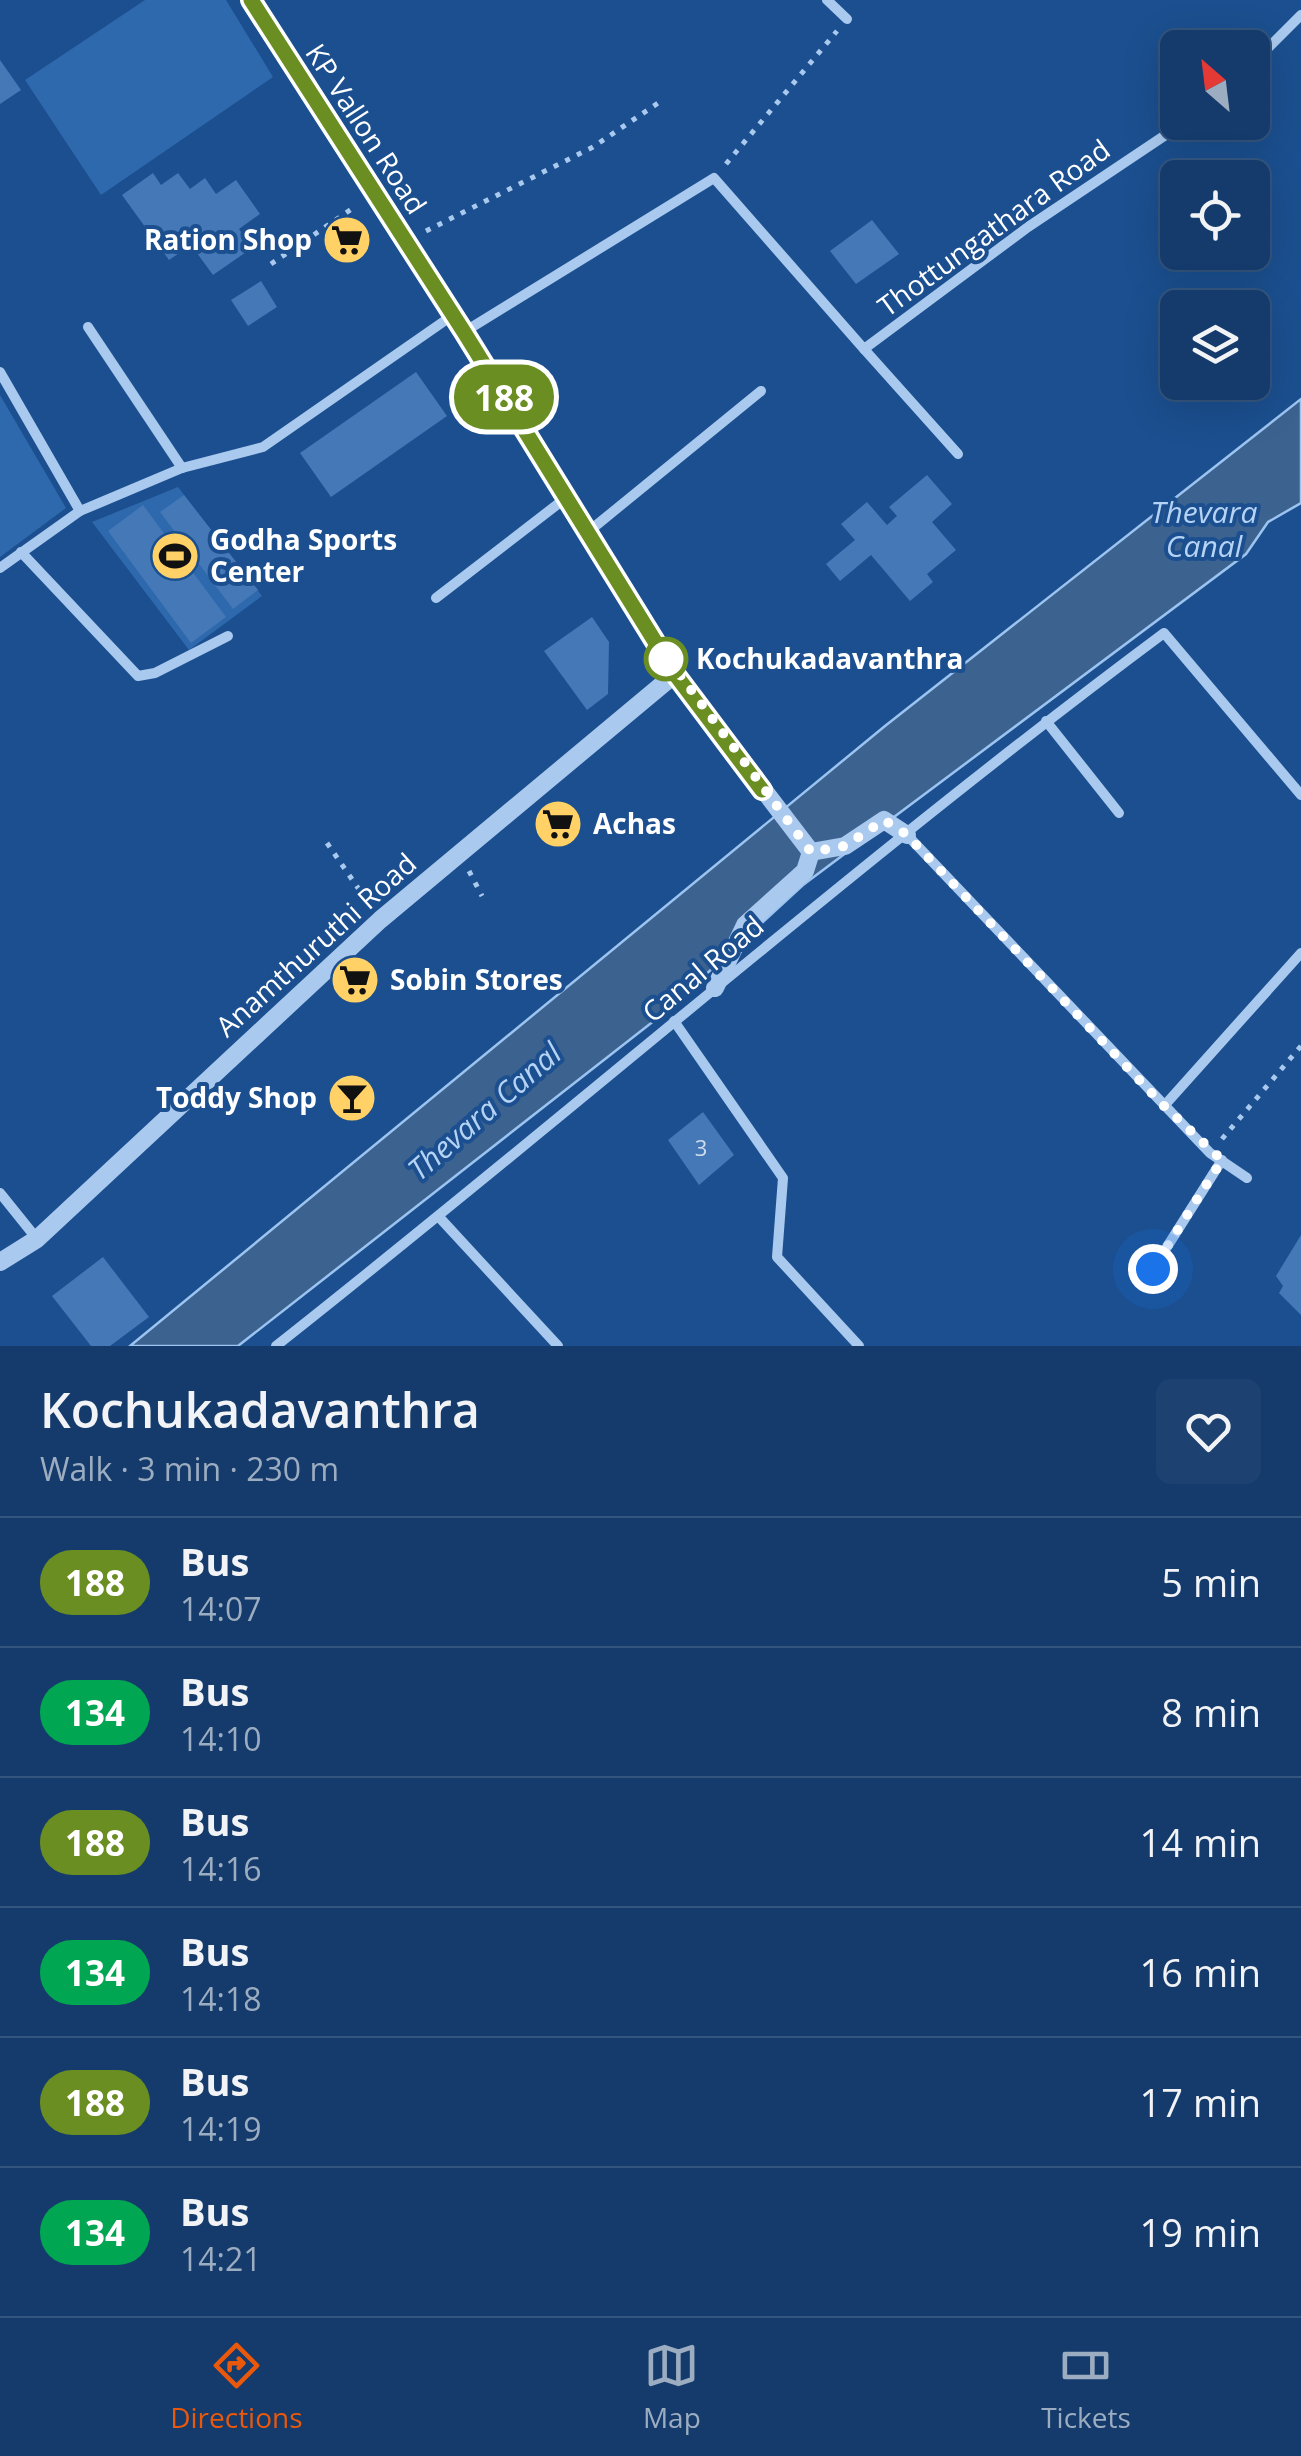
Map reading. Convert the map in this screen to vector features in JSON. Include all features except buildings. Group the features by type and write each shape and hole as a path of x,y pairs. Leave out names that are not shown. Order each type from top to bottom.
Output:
{"street":[{"name":"KP Vallon Road","path":"251,0 464,332 675,674 811,852"},
{"path":"827,0 847,18"},
{"path":"1270,46 1301,14"},
{"name":"Thottungathara Road","path":"714,178 864,350 1028,227 1160,138"},
{"path":"464,332 714,178"},
{"path":"0,568 80,511 182,468 262,448 453,315"},
{"path":"88,327 182,468"},
{"path":"864,350 958,454"},
{"path":"0,372 80,511"},
{"path":"588,532 761,390"},
{"path":"436,598 567,497"},
{"path":"21,552 138,676 155,673 228,636"},
{"name":"Canal Road","path":"276,1346 440,1217 674,1021 1046,721 1164,632 1301,795"},
{"name":"Anamthuruthi Road","path":"0,1262 37,1239 380,920 675,674"},
{"path":"1046,721 1119,813"},
{"path":"715,988 745,925 805,871 811,852 845,846 884,820 906,834 1210,1153 1247,1178"},
{"path":"1164,1106 1301,953"},
{"path":"674,1021 783,1178 777,1257 860,1346"},
{"path":"1153,1269 1222,1160"},
{"path":"0,1193 37,1239"},
{"path":"440,1217 558,1346"}],"path":[{"path":"714,178 847,18"},
{"path":"406,241 593,148 664,99"},
{"path":"271,264 375,193"},
{"path":"327,843 380,920"},
{"path":"1210,1153 1301,1046"}],"shaded area":[{"path":"145,0 226,0 273,77 101,195 25,80"},
{"path":"0,395 66,508 0,557"},
{"name":"Godha Sports Center","path":"178,487 262,596 189,650 92,522"}],"water":[{"name":"Thevara Canal","path":"1301,399 1301,503 1268,522 1246,554 803,885 664,1013 238,1346 130,1346 885,726"}],"bus line":[{"name":"188","path":"251,0 464,332 675,674 762,790"}],"place":[{"name":"Ration Shop","path":"347,240"},
{"name":"Godha Sports Center","path":"175,556"},
{"name":"Kochukadavanthra","path":"666,659"},
{"name":"Achas","path":"558,824"},
{"name":"Sobin Stores","path":"355,980"},
{"name":"Toddy Shop","path":"352,1098"}],"route":[{"path":"666,659 658,645 675,674 811,852 845,846 884,820 906,834 1164,1106 1210,1153 1222,1160 1153,1269"}]}
